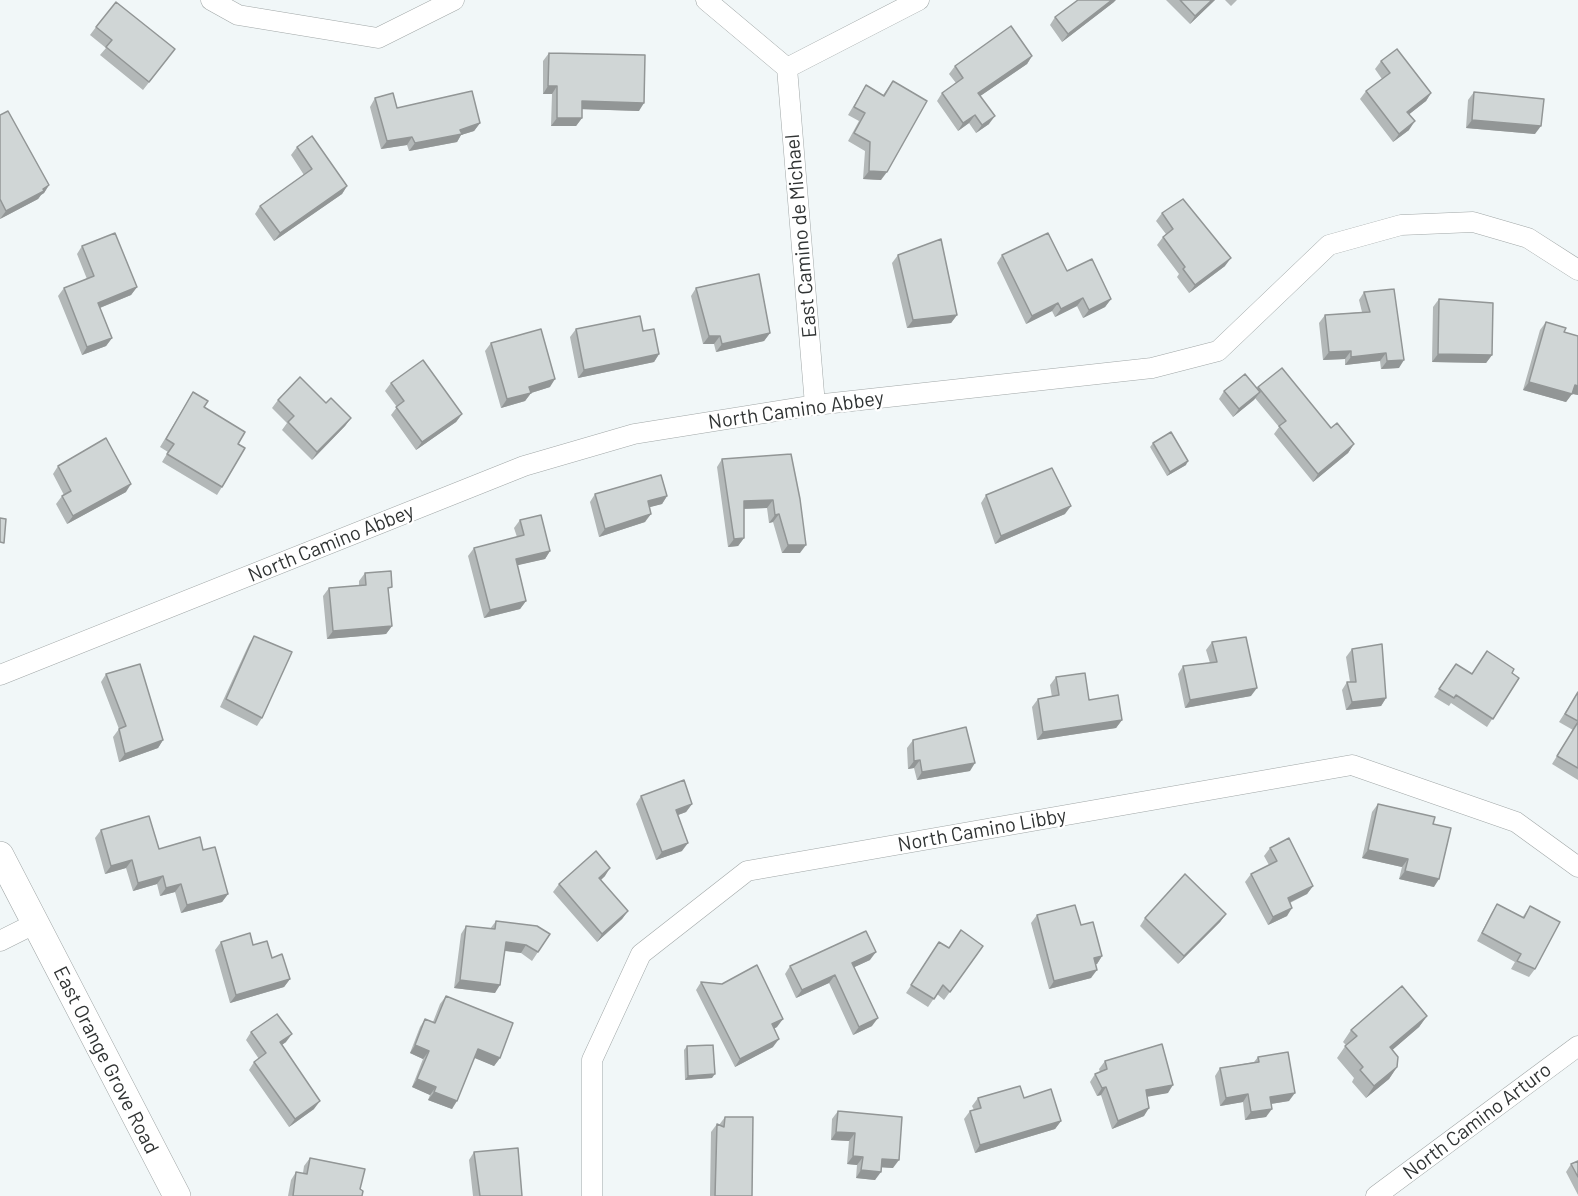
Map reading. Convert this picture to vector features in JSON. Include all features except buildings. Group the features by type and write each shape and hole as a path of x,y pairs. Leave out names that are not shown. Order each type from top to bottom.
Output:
{"main road":[{"name":"East Orange Grove Road","path":"0,855 177,1196"}],"street":[{"path":"211,0 238,15 378,38 454,0"},
{"path":"706,0 787,68 919,0"},
{"name":"East Camino de Michael","path":"787,68 815,405"},
{"name":"North Camino Abbey","path":"0,675 524,466 634,435 815,405 1152,368 1218,351 1329,245 1401,225 1473,222 1528,238 1578,270"},
{"name":"North Camino Libby","path":"592,1196 592,1060 641,954 747,871 1352,765 1516,822 1578,867"},
{"path":"0,940 36,923"},
{"name":"North Camino Arturo","path":"1376,1196 1578,1047"}]}
